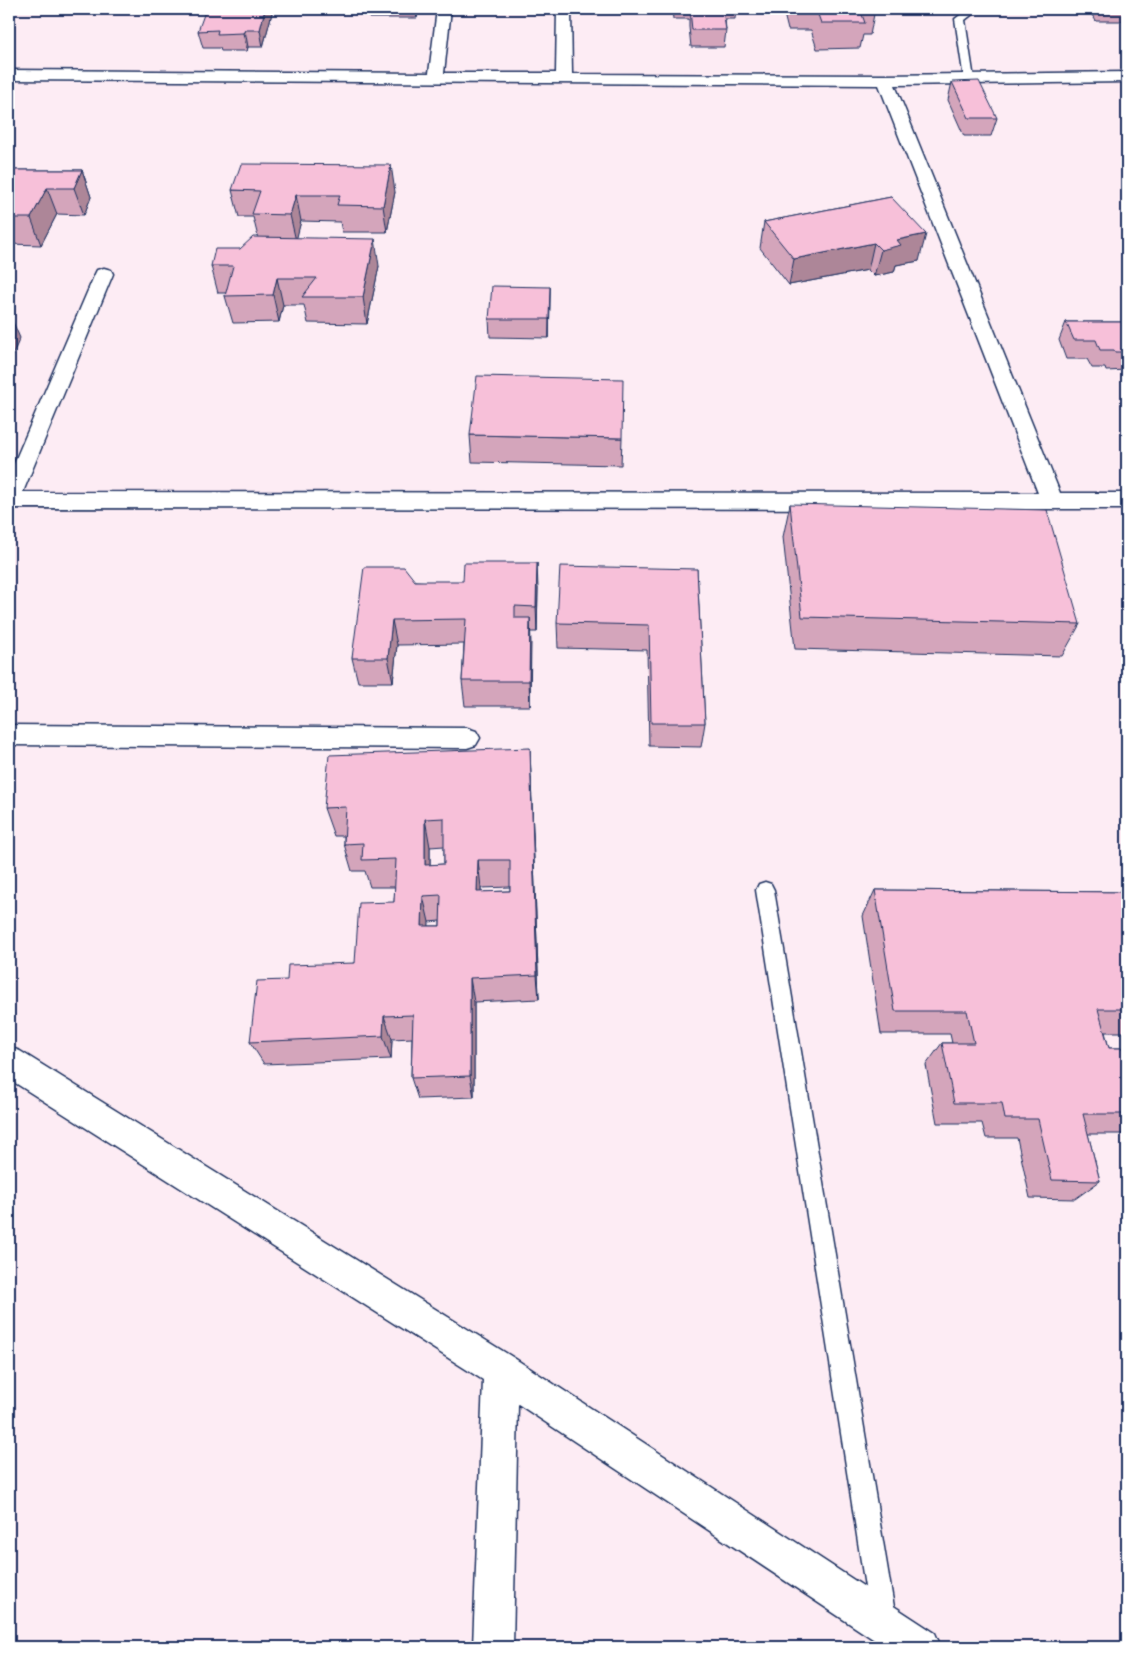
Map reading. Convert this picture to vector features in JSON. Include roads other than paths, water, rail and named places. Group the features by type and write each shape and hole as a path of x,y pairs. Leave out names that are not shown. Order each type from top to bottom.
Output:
{"street":[{"path":"436,77 444,9"},
{"path":"564,9 564,78"},
{"path":"9,75 885,80 1127,77"},
{"path":"885,80 1052,501"},
{"path":"104,274 9,501 1127,501"},
{"path":"9,735 468,738"},
{"path":"9,1062 500,1371 921,1647"},
{"path":"493,1647 500,1371"}],"lane":[{"path":"969,79 960,19 974,9"},
{"path":"765,890 883,1622"}]}
